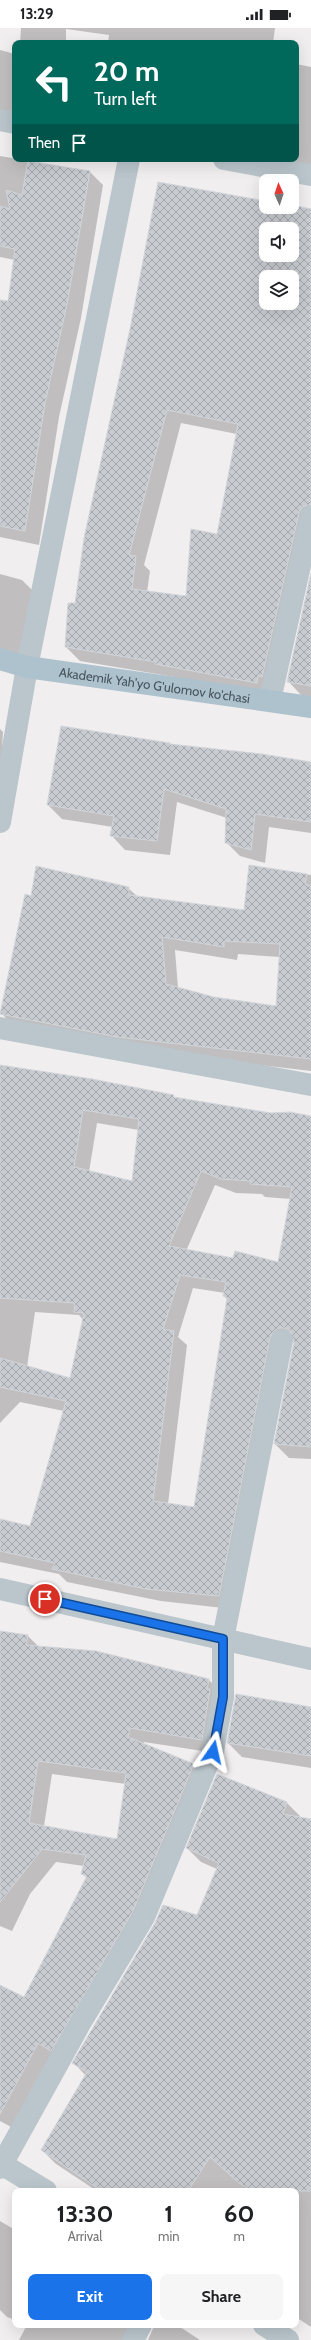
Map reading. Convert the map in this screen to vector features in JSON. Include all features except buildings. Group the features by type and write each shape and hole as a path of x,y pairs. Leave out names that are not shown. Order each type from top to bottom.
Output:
{"main road":[{"name":"Akademik Yah'yo G'ulomov ko'chasi","path":"0,659 27,667 311,706"}],"street":[{"path":"0,120 12,122"},
{"path":"0,822 27,667 128,162"},
{"path":"240,162 311,175"},
{"path":"270,700 311,516"},
{"path":"0,1028 311,1085"},
{"path":"41,2188 1,2165 82,2020 144,1917 213,1752 223,1697 223,1639 282,1340"},
{"path":"0,1589 311,1659"},
{"path":"133,2340 139,2328"},
{"path":"269,2328 288,2340"}],"route":[{"path":"45,1599 223,1639 223,1697 213,1752"}]}
